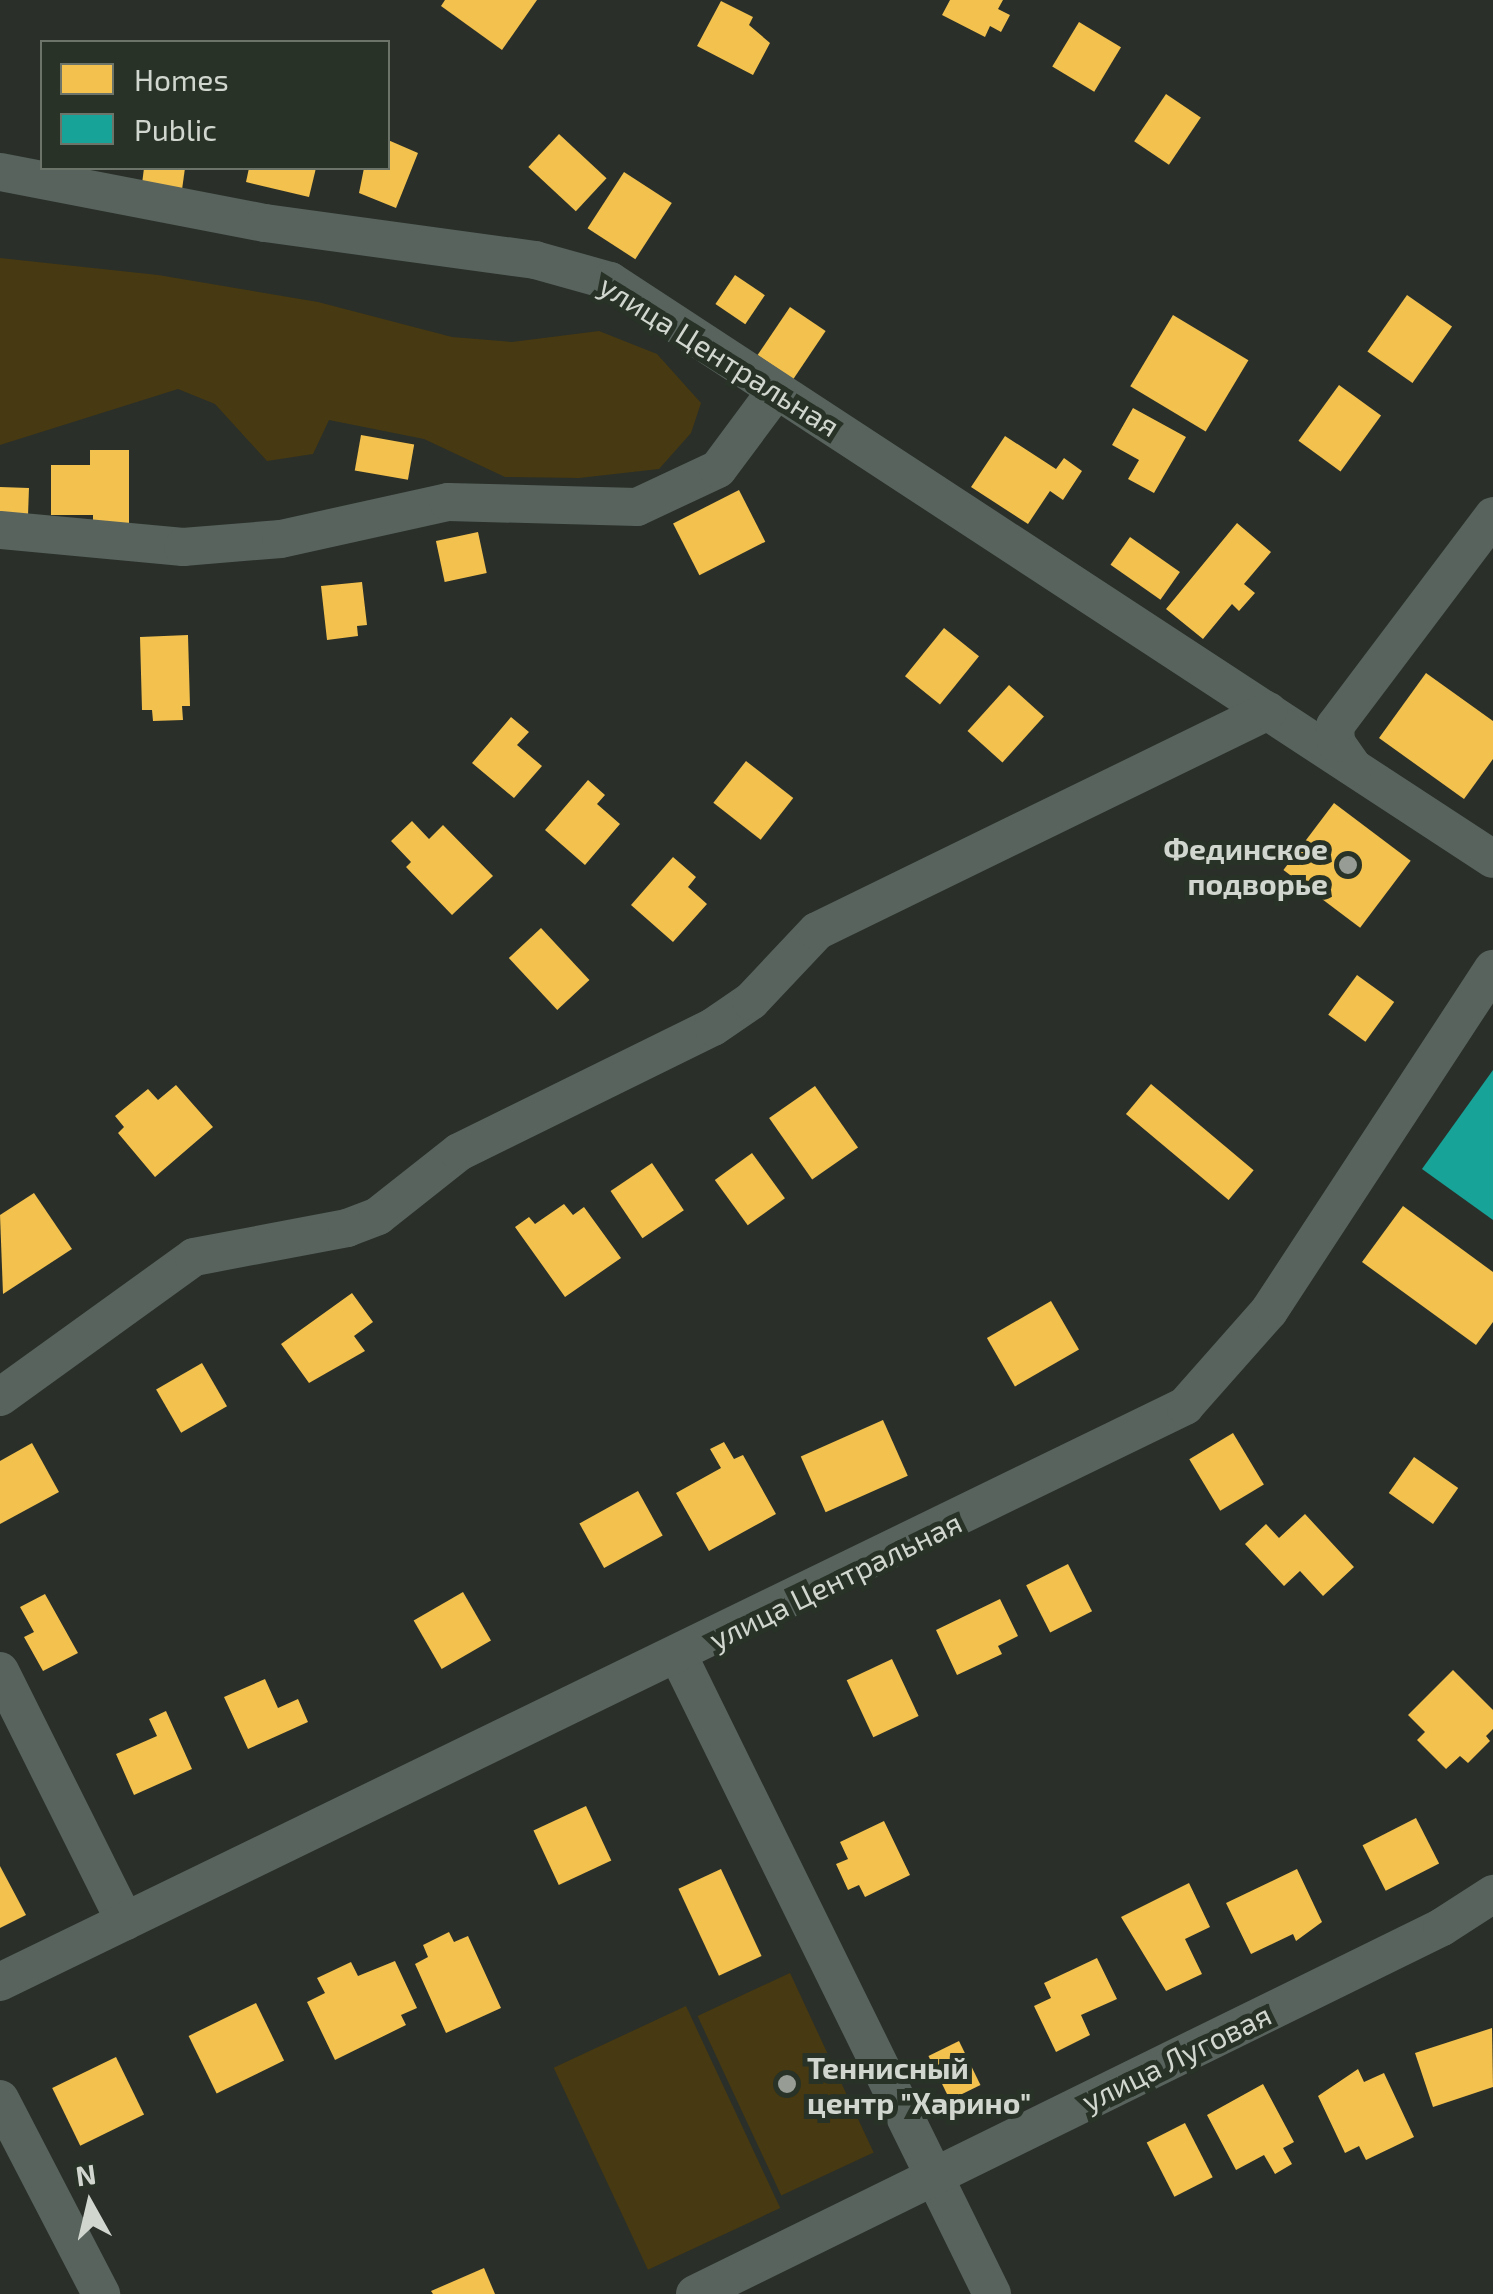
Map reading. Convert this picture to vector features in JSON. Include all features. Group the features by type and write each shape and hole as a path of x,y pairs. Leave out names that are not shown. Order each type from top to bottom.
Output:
{"street":[{"name":"улица Центральная","path":"0,172 265,224 568,266 623,289 1493,859"},
{"path":"0,530 183,546 281,539 448,502 636,506 718,469 776,391"},
{"path":"1350,765 1336,742 1335,726 1493,516"},
{"path":"0,1396 194,1257 347,1228 378,1216 459,1152 713,1027 751,1001 816,931 1268,711"},
{"name":"улица Центральная","path":"0,1982 679,1657 1186,1406 1270,1311 1493,970"},
{"path":"679,1657 992,2294"},
{"path":"0,1672 125,1922"},
{"name":"улица Луговая","path":"695,2294 1442,1928 1493,1894"},
{"path":"0,2100 100,2294"}],"shaded area":[{"path":"0,258 158,275 318,302 452,337 512,342 599,331 657,354 701,403 691,433 659,469 579,478 505,477 424,439 329,420 313,454 267,461 215,404 178,389 0,445"},
{"name":"Теннисный центр \"Харино\"","path":"790,1973 874,2152 781,2196 698,2016"},
{"path":"686,2006 780,2208 648,2270 554,2068"}],"building: Homes":[{"path":"445,0 537,0 502,50 441,6"},
{"path":"950,0 1003,0 998,9 1010,15 1001,32 990,26 985,37 942,15"},
{"path":"721,1 753,17 749,25 770,43 753,75 697,46"},
{"path":"1079,22 1121,47 1094,92 1052,67"},
{"path":"1166,94 1201,117 1169,165 1134,141"},
{"path":"559,134 607,178 576,211 528,167"},
{"path":"390,141 418,153 396,208 359,193 364,170 390,170"},
{"path":"144,170 185,170 181,197 141,192"},
{"path":"249,170 316,170 309,197 246,182"},
{"path":"624,172 672,203 635,259 588,228"},
{"path":"735,275 765,295 745,324 715,304"},
{"path":"1407,295 1452,327 1412,383 1367,352"},
{"path":"790,307 826,331 793,379 758,355"},
{"path":"1173,315 1248,360 1206,431 1130,386"},
{"path":"1339,385 1381,416 1341,471 1298,441"},
{"path":"1133,408 1186,437 1154,493 1128,479 1139,460 1112,445"},
{"path":"361,435 414,444 408,480 355,470"},
{"path":"1005,436 1056,469 1064,458 1082,471 1063,500 1050,491 1028,524 971,487"},
{"path":"90,450 129,450 129,524 93,524 93,515 51,515 51,465 90,465"},
{"path":"0,487 29,488 28,515 0,514"},
{"path":"739,490 765,542 699,575 673,524"},
{"path":"1237,523 1271,552 1244,584 1255,593 1239,611 1232,604 1203,639 1166,609"},
{"path":"478,532 487,573 445,582 436,541"},
{"path":"1130,537 1180,572 1160,600 1110,565"},
{"path":"362,582 367,625 357,626 358,636 327,640 321,586"},
{"path":"944,628 979,656 940,705 905,676"},
{"path":"188,635 190,706 182,706 183,720 153,721 152,710 142,710 140,637"},
{"path":"1426,673 1493,721 1493,759 1464,799 1379,738"},
{"path":"1009,685 1044,716 1002,763 968,731"},
{"path":"511,717 529,732 517,745 542,766 514,798 472,763"},
{"path":"746,761 793,798 761,840 713,803"},
{"path":"588,780 605,795 597,804 620,824 585,865 545,830"},
{"name":"Фединское подворье","path":"1334,803 1411,861 1360,928 1283,870"},
{"path":"412,821 429,839 443,825 493,876 452,915 406,867 411,862 391,841"},
{"path":"673,857 696,877 688,887 707,904 673,942 631,905"},
{"path":"541,928 589,980 557,1010 509,958"},
{"path":"1357,975 1394,1002 1365,1042 1328,1015"},
{"path":"1151,1084 1254,1170 1229,1200 1126,1114"},
{"path":"176,1085 213,1127 155,1177 118,1133 124,1127 115,1116 148,1089 158,1100"},
{"path":"815,1086 858,1147 812,1180 769,1118"},
{"path":"752,1153 785,1198 748,1225 715,1180"},
{"path":"652,1163 684,1210 642,1238 611,1191"},
{"path":"34,1193 72,1249 3,1294 0,1215"},
{"path":"564,1204 573,1215 584,1207 621,1258 565,1297 515,1227 529,1217 535,1224"},
{"path":"1403,1206 1493,1272 1493,1322 1476,1345 1362,1262"},
{"path":"352,1293 373,1322 354,1336 365,1351 309,1383 281,1344"},
{"path":"1051,1301 1079,1349 1015,1386 987,1338"},
{"path":"202,1363 227,1406 181,1433 156,1390"},
{"path":"883,1420 908,1476 826,1512 801,1457"},
{"path":"1233,1433 1264,1484 1220,1511 1189,1459"},
{"path":"724,1442 734,1459 743,1455 776,1514 709,1551 676,1493 721,1468 710,1449"},
{"path":"32,1443 59,1492 0,1524 0,1461"},
{"path":"1414,1457 1458,1488 1433,1524 1389,1493"},
{"path":"638,1491 663,1536 604,1568 579,1523"},
{"path":"1305,1514 1354,1567 1323,1596 1300,1571 1284,1586 1245,1544 1266,1524 1279,1538"},
{"path":"1068,1564 1092,1611 1050,1633 1026,1585"},
{"path":"463,1592 491,1640 442,1669 414,1620"},
{"path":"45,1594 78,1653 43,1671 24,1637 34,1632 20,1607"},
{"path":"1000,1599 1018,1636 998,1646 1002,1654 957,1675 936,1630"},
{"path":"892,1659 919,1716 873,1737 847,1680"},
{"path":"1453,1670 1493,1710 1493,1729 1486,1736 1490,1741 1468,1763 1460,1756 1446,1769 1417,1740 1425,1732 1408,1715"},
{"path":"265,1679 278,1708 298,1699 308,1722 248,1749 224,1697"},
{"path":"166,1711 192,1769 134,1795 116,1754 157,1736 149,1719"},
{"path":"586,1806 611,1860 559,1885 533,1831"},
{"path":"1416,1818 1439,1863 1386,1891 1363,1845"},
{"path":"884,1821 910,1875 865,1897 859,1885 848,1890 836,1864 848,1859 840,1842"},
{"path":"0,1866 26,1915 0,1928"},
{"path":"721,1869 762,1956 719,1976 678,1889"},
{"path":"1297,1869 1322,1922 1296,1941 1293,1934 1251,1954 1226,1903"},
{"path":"1189,1883 1210,1927 1185,1939 1202,1974 1166,1991 1121,1917"},
{"path":"449,1932 454,1942 468,1936 501,2008 446,2033 415,1964 428,1957 423,1945"},
{"path":"1097,1958 1117,1999 1081,2015 1090,2035 1056,2052 1034,2006 1051,1998 1044,1983"},
{"path":"395,1961 417,2008 401,2015 406,2025 335,2060 307,2002 325,1993 317,1978 351,1962 358,1976"},
{"path":"256,2003 284,2061 217,2093 189,2036"},
{"path":"1492,2028 1493,2087 1433,2107 1415,2053"},
{"path":"959,2041 980,2085 950,2100 928,2056"},
{"path":"116,2057 144,2115 80,2146 52,2088"},
{"path":"1358,2069 1364,2082 1384,2073 1414,2137 1366,2160 1359,2146 1345,2153 1318,2096"},
{"path":"1263,2084 1294,2142 1283,2148 1292,2164 1275,2174 1264,2155 1236,2170 1207,2115"},
{"path":"1185,2123 1213,2177 1174,2197 1147,2143"},
{"path":"484,2268 495,2294 431,2291"}],"building: Public":[{"path":"1493,1070 1493,1220 1422,1169"}],"place":[{"name":"Фединское подворье","path":"1348,865"},
{"name":"Теннисный центр \"Харино\"","path":"787,2084"}]}
